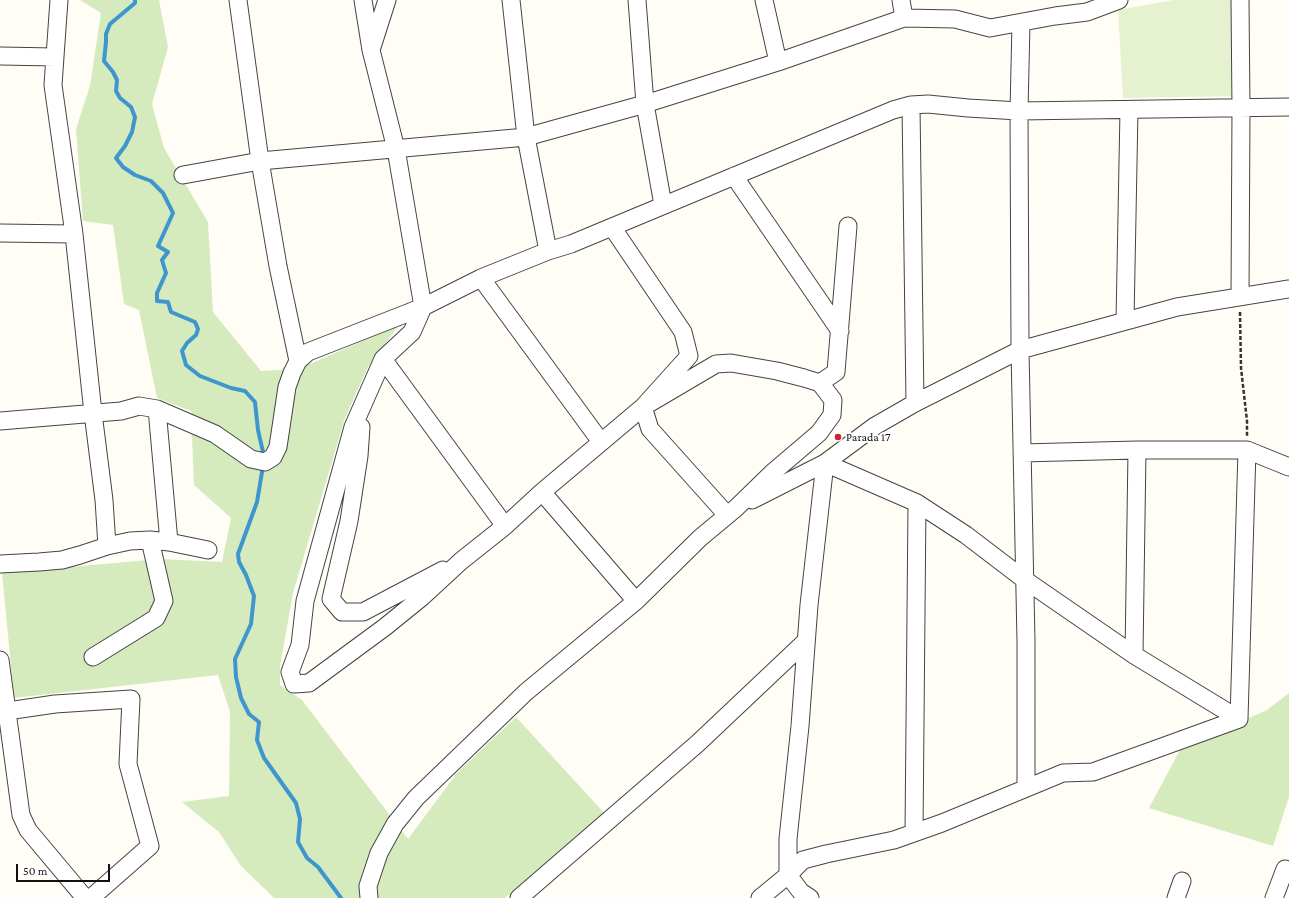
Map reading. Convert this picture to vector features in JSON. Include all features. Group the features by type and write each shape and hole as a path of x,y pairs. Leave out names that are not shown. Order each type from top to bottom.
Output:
{"street":[{"path":"59,0 53,85 74,234 104,500 107,546"},
{"path":"238,0 260,161 278,266 298,361"},
{"path":"363,0 371,50 396,149 423,307 412,332 383,359 353,427 305,601 300,645 290,672 294,684 309,683 385,627 422,597 461,561 505,526 542,492 643,407 689,356 683,332 612,227"},
{"path":"371,50 387,0"},
{"path":"511,0 526,137 548,251"},
{"path":"637,0 645,104 663,206"},
{"path":"764,0 778,62"},
{"path":"901,0 904,18"},
{"path":"182,175 260,161 526,137 645,104 778,62 904,18 955,19 990,28 1087,12 1119,0"},
{"path":"1240,0 1240,297"},
{"path":"1021,23 1019,111 1020,350 1026,788"},
{"path":"0,56 56,57"},
{"path":"0,421 121,411 139,406 157,409 215,434 251,459 265,462 273,457 278,447 288,387 292,373 298,361 308,352 423,307 481,278 612,227 893,110 928,104 1019,111 1241,109 1289,107"},
{"path":"911,106 915,403"},
{"path":"1125,321 1130,110"},
{"path":"734,176 840,331"},
{"path":"820,383 836,372 848,226"},
{"path":"0,233 74,234"},
{"path":"481,278 601,442"},
{"path":"732,512 825,463 875,426 915,403 1020,350 1177,307 1289,289"},
{"path":"383,359 505,526"},
{"path":"369,898 368,886 379,853 395,824 416,798 526,692 636,601 700,538 732,512 772,473 819,433 832,415 832,400 820,383 777,371 731,363 716,364 643,407"},
{"path":"363,405 359,456 349,521 330,599 342,612 363,612 461,561"},
{"path":"643,407 650,429 732,512"},
{"path":"157,409 169,542"},
{"path":"1022,453 1137,450 1247,450 1289,467"},
{"path":"1134,654 1137,450"},
{"path":"1239,719 1247,450"},
{"path":"825,463 917,503 966,535 1024,580 1134,654 1239,719"},
{"path":"810,898 801,892 788,875 788,839 806,641 825,463"},
{"path":"542,492 636,601"},
{"path":"914,833 917,503"},
{"path":"93,657 156,618 164,601 150,540"},
{"path":"0,564 62,560 107,546 130,541 150,540 169,542 208,550"},
{"path":"518,898 697,744 806,641"},
{"path":"0,660 3,711 21,815 28,830 85,898"},
{"path":"3,711 55,704 131,699 128,764 150,846 91,898"},
{"path":"760,898 788,875 803,860 894,840 942,823 1063,773 1093,772 1239,719"},
{"path":"1274,898 1285,869"},
{"path":"1176,898 1182,881"}],"path":[{"path":"1240,297 1241,368 1247,422 1247,450"}],"green space":[{"path":"80,0 159,0 168,47 152,104 164,148 208,222 213,312 261,371 280,370 310,364 399,325 368,367 345,418 293,593 280,667 280,685 302,700 408,839 457,773 516,717 607,816 505,898 274,898 241,866 219,832 182,802 229,796 230,712 218,675 14,698 2,573 160,559 222,562 231,518 194,485 191,411 157,398 139,310 124,304 113,225 83,221 76,129 90,86 101,13"},
{"path":"1173,0 1232,0 1233,96 1123,98 1118,10"},
{"path":"1289,693 1289,797 1273,846 1149,808 1181,748 1267,710"}],"waterway":[{"path":"135,0 135,3 110,24 106,34 104,61 113,72 117,80 116,91 120,98 131,107 135,117 132,132 125,146 116,158 123,167 135,175 151,181 163,193 173,213 158,246 168,252 162,260 166,273 157,293 157,301 168,302 171,312 195,322 198,329 196,335 187,343 182,351 186,365 200,376 231,388 245,391 255,402 263,457"},
{"path":"263,466 257,502 238,554 239,562 254,596 251,624 235,659 236,677 241,698 249,714 259,722 257,740 264,758 296,803 300,819 298,842 307,858 318,867 341,898"}],"place":[{"name":"Parada 17","path":"838,437"}]}
